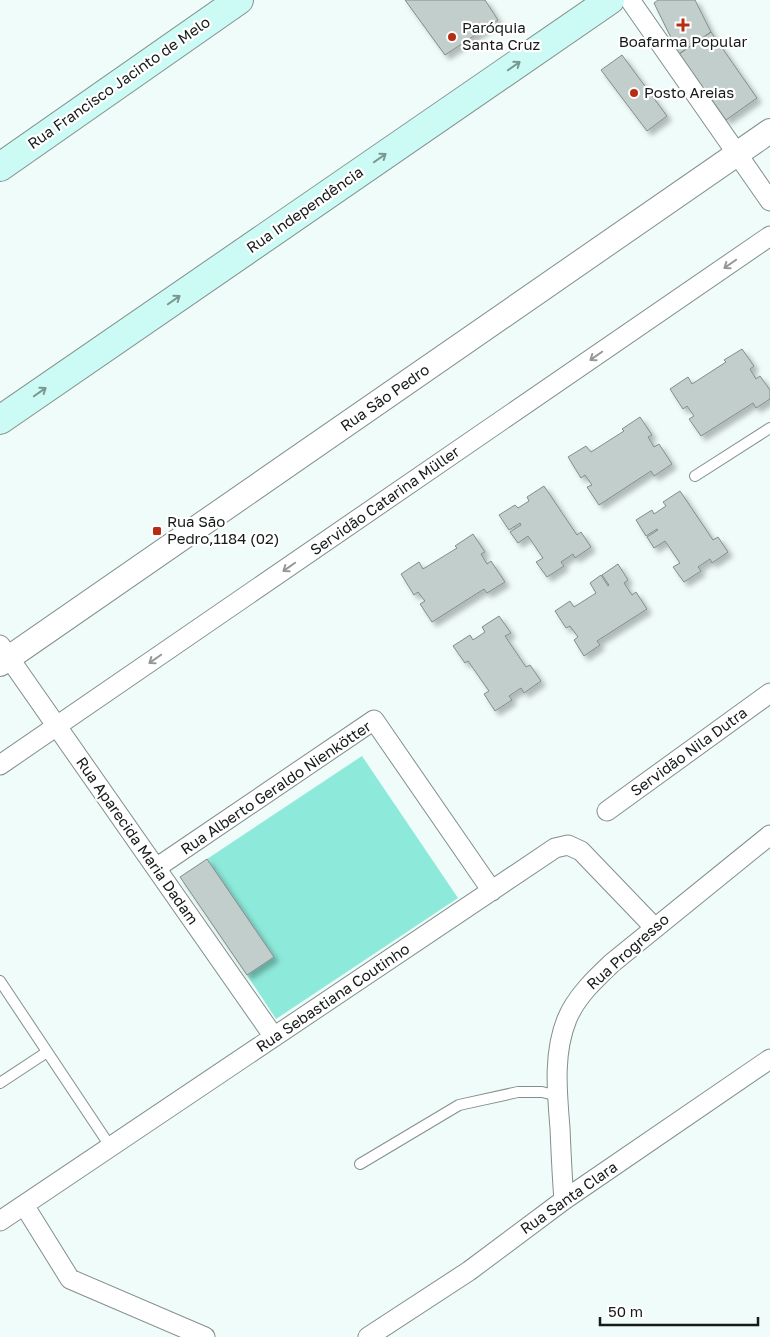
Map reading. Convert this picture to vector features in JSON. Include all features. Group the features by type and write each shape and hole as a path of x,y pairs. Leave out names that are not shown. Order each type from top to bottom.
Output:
{"main road":[{"name":"Rua Francisco Jacinto de Melo","path":"0,167 239,0"},
{"name":"Rua Independência","path":"0,420 610,0"}],"street":[{"path":"630,0 770,201"},
{"name":"Rua São Pedro","path":"3,656 770,131"},
{"name":"Servidão Catarina Müller","path":"0,765 770,236"},
{"name":"Rua Aparecida Maria Dadam","path":"3,656 57,726 274,1037"},
{"name":"Servidão Nila Dutra","path":"607,811 770,693"},
{"name":"Rua Alberto Geraldo Nienkötter","path":"156,868 374,720 492,891"},
{"name":"Rua Progresso","path":"564,1200 558,1063 561,1038 568,1017 579,998 595,979 654,927 770,835"},
{"name":"Rua Sebastiana Coutinho","path":"0,1221 556,848 568,845 581,851 654,927"},
{"name":"Rua Santa Clara","path":"368,1337 469,1271 564,1200 770,1059"},
{"path":"24,1206 70,1279 205,1337"}],"lane":[{"path":"695,476 770,428"},
{"path":"0,981 110,1146"},
{"path":"0,1083 47,1052"},
{"path":"360,1164 459,1105 518,1092 542,1092 558,1096"}],"green space":[{"path":"362,756 458,898 276,1019 247,975 274,957 207,859"}],"building":[{"name":"Paróquia Santa Cruz","path":"405,0 485,0 498,20 445,55"},
{"path":"658,0 695,0 711,32 679,54 654,3"},
{"path":"711,32 757,98 726,120 679,54"},
{"name":"Posto Areias","path":"622,55 667,116 647,131 601,70"},
{"path":"742,349 754,366 750,369 756,379 760,376 770,390 770,399 756,408 753,403 701,436 689,419 694,416 687,406 683,409 670,389 688,377 692,384"},
{"path":"640,417 652,435 648,437 654,447 659,444 672,464 654,476 651,471 599,505 587,487 592,485 585,475 581,478 568,457 586,446 591,452 624,431 622,429"},
{"path":"544,486 577,535 581,532 591,547 575,558 573,554 561,562 564,566 547,577 536,562 543,558 528,536 518,543 510,532 521,525 520,523 509,530 499,515 515,505 518,508 529,501 527,497"},
{"path":"680,491 713,540 718,537 728,552 712,563 710,559 698,567 701,571 684,582 673,567 680,563 665,541 654,548 647,537 658,530 646,536 636,520 652,510 654,514 666,506 663,502"},
{"path":"473,534 485,552 481,554 487,564 491,561 505,582 487,593 484,589 432,622 420,604 425,601 418,592 414,595 401,574 419,562 423,569 457,548 455,546"},
{"path":"618,564 628,580 624,583 632,595 636,592 647,609 597,641 600,645 584,656 574,640 578,637 570,626 566,628 555,611 570,601 574,607 596,593 590,583 601,575 608,586 602,575"},
{"path":"499,616 511,633 505,636 526,667 530,665 541,681 524,693 521,688 509,696 512,700 495,711 484,694 489,691 468,661 465,663 453,646 470,635 473,640 485,632 482,627"},
{"path":"207,859 274,957 247,975 180,877"}],"place":[{"name":"Boafarma Popular","path":"683,25"},
{"name":"Paróquia Santa Cruz","path":"452,37"},
{"name":"Posto Areias","path":"634,93"},
{"name":"Rua São Pedro,1184 (02)","path":"157,531"}]}
